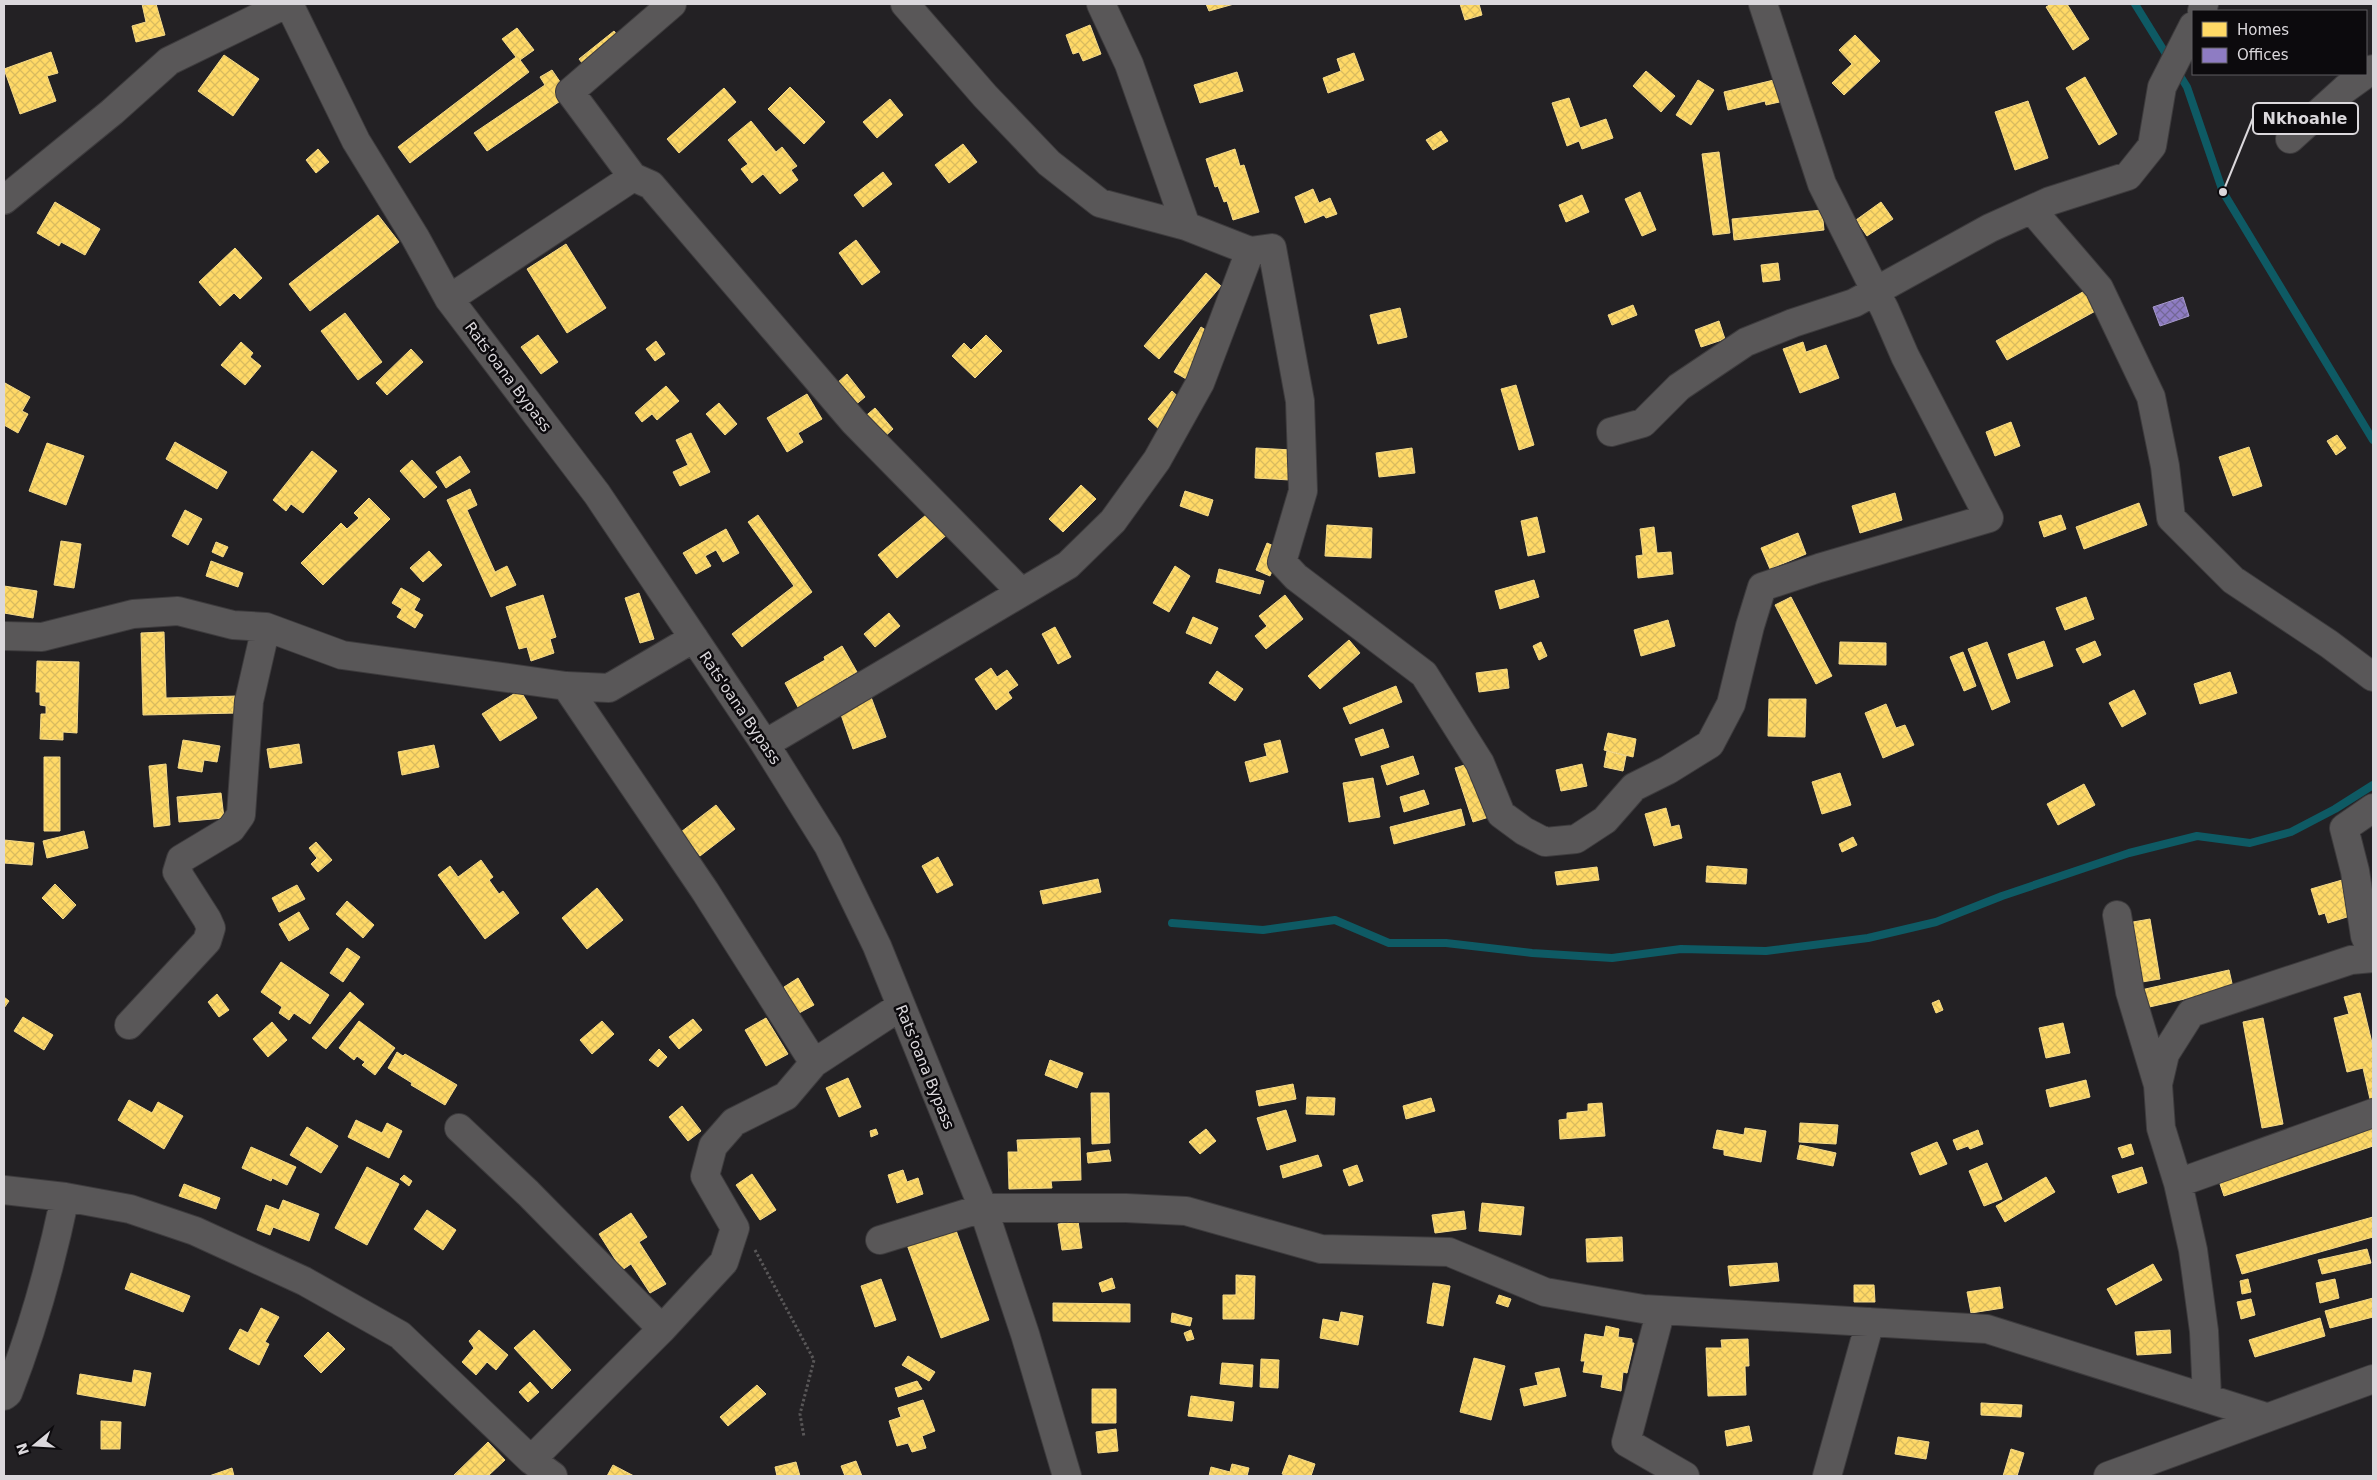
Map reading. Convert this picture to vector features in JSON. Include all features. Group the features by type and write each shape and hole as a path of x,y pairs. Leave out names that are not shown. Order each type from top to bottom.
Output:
{"street":[{"path":"4,200 112,112 169,61 287,4"},
{"name":"Rats'oana Bypass","path":"287,4 356,141 415,237 449,298 597,494 765,744 828,845 877,946 982,1208 1025,1334 1067,1476"},
{"path":"672,4 570,92 633,176 651,185 748,296 811,375 854,422 1021,592"},
{"path":"905,4 985,96 1049,163 1100,204 1186,226 1250,251 1272,248 1300,401 1303,492 1282,562 1296,577 1424,674 1480,763 1501,814 1524,831 1545,842 1576,838 1605,820 1634,786 1668,770 1710,744 1731,704 1750,626 1762,587 1819,568 1989,518 1905,356 1822,184 1763,4"},
{"path":"1101,4 1129,64 1186,226"},
{"path":"1610,432 1643,423 1679,387 1746,342 1793,322 1854,303 1990,228 2050,201 2128,176 2152,146 2162,87 2192,28"},
{"path":"2290,139 2345,89 2365,75"},
{"path":"449,298 633,176"},
{"path":"2032,210 2099,288 2151,397 2166,466 2171,518 2233,580 2329,644 2373,677"},
{"path":"765,744 1068,564 1113,521 1157,460 1200,384 1250,251"},
{"path":"4,636 42,637 133,614 178,611 233,625 266,627 342,655 566,686 608,688 694,638"},
{"path":"129,1025 207,941 211,928 207,919 176,872 181,859 231,829 241,815 249,700 266,627"},
{"path":"566,686 706,891 814,1063"},
{"path":"2158,1085 2165,1054 2191,1012 2351,960 2373,956 2365,936 2355,871 2344,828 2373,808"},
{"path":"2117,915 2130,992 2158,1085 2161,1128 2178,1183 2195,1259 2204,1331 2206,1397"},
{"path":"531,1460 662,1329 724,1262 734,1228 704,1176 713,1146 734,1122 786,1096 814,1063 900,1006"},
{"path":"2178,1183 2373,1113"},
{"path":"459,1128 528,1193 662,1329"},
{"path":"4,1190 64,1197 130,1209 195,1230 304,1282 400,1334 531,1460 553,1476"},
{"path":"4,1396 8,1393 26,1348 56,1241 64,1197"},
{"path":"880,1240 982,1208 1126,1208 1186,1211 1321,1249 1449,1252 1545,1292 1661,1310 1987,1328 2266,1417"},
{"path":"1661,1310 1626,1442 1684,1476"},
{"path":"1827,1476 1870,1322"},
{"path":"2108,1476 2373,1379"}],"path":[{"path":"734,1228 755,1251 814,1360 800,1414 804,1438"}],"building: Homes":[{"path":"142,4 156,4 165,35 136,42 132,26 146,22"},
{"path":"1206,4 1234,4 1209,11"},
{"path":"1460,4 1479,4 1482,15 1465,20"},
{"path":"2051,4 2067,4 2089,39 2073,50 2046,7"},
{"path":"1090,25 1101,54 1083,61 1079,52 1073,54 1066,35"},
{"path":"517,28 534,50 520,60 529,72 410,163 398,147 516,57 502,39"},
{"path":"614,31 624,44 589,72 579,59"},
{"path":"1855,35 1880,61 1844,95 1832,83 1852,64 1839,50"},
{"path":"51,52 58,73 47,76 56,101 20,114 4,69"},
{"path":"1354,53 1364,80 1328,93 1323,78 1341,71 1337,59"},
{"path":"224,55 259,79 233,116 198,91"},
{"path":"552,70 569,95 487,151 474,133 545,85 540,77"},
{"path":"1646,71 1675,96 1661,112 1633,86"},
{"path":"1237,72 1243,91 1200,103 1194,85"},
{"path":"2085,77 2117,134 2099,145 2066,88"},
{"path":"1778,79 1784,101 1766,105 1765,101 1728,110 1724,92"},
{"path":"1698,80 1714,90 1691,125 1676,115"},
{"path":"790,87 825,122 804,144 768,109"},
{"path":"724,88 736,102 679,153 667,139"},
{"path":"1569,98 1580,128 1606,119 1613,138 1582,149 1579,141 1567,146 1552,103"},
{"path":"890,99 903,115 877,138 863,122"},
{"path":"2028,101 2048,158 2015,170 1995,112"},
{"path":"751,121 776,152 782,147 797,166 791,170 798,180 780,194 763,174 752,183 741,169 748,164 728,140"},
{"path":"1441,131 1448,141 1433,150 1426,140"},
{"path":"963,144 977,162 949,183 935,165"},
{"path":"318,149 329,162 316,173 306,160"},
{"path":"1235,149 1240,166 1244,165 1259,212 1233,220 1227,201 1224,202 1218,186 1215,187 1206,159"},
{"path":"1719,152 1730,233 1713,235 1702,154"},
{"path":"883,172 892,184 863,207 854,195"},
{"path":"1313,189 1319,203 1330,198 1337,214 1326,218 1324,215 1305,223 1295,197"},
{"path":"1640,192 1656,230 1642,236 1625,199"},
{"path":"1582,195 1589,212 1566,222 1559,205"},
{"path":"55,202 100,229 85,255 61,242 59,246 37,233"},
{"path":"1881,202 1893,219 1867,236 1856,220"},
{"path":"1822,210 1824,230 1734,240 1732,219"},
{"path":"378,215 399,242 310,311 289,284"},
{"path":"856,240 880,272 862,285 839,253"},
{"path":"566,244 606,308 567,333 527,269"},
{"path":"235,248 262,278 240,299 234,293 220,306 199,282"},
{"path":"1778,263 1780,280 1763,282 1761,265"},
{"path":"1206,273 1221,286 1159,359 1144,346"},
{"path":"2088,289 2099,309 2007,360 1996,341"},
{"path":"1633,305 1637,315 1612,325 1608,315"},
{"path":"1400,308 1407,337 1378,344 1370,315"},
{"path":"345,313 382,362 358,380 321,331"},
{"path":"1719,321 1725,339 1701,347 1695,330"},
{"path":"1201,327 1215,336 1188,380 1174,372"},
{"path":"538,335 558,362 541,374 521,347"},
{"path":"986,335 1002,351 975,378 952,356 964,343 971,350"},
{"path":"656,341 665,354 655,361 646,349"},
{"path":"241,342 253,353 250,357 261,366 245,385 221,365"},
{"path":"1803,342 1806,352 1826,345 1839,378 1800,393 1783,349"},
{"path":"411,349 423,362 387,395 376,383"},
{"path":"847,374 865,397 854,406 836,384"},
{"path":"5,383 30,397 22,411 28,414 18,433 4,425"},
{"path":"1516,385 1534,445 1519,450 1501,389"},
{"path":"666,386 679,401 657,420 652,414 642,422 635,413"},
{"path":"1172,391 1185,403 1161,431 1148,419"},
{"path":"807,394 822,419 798,433 803,442 787,452 767,418"},
{"path":"719,403 737,424 725,435 706,414"},
{"path":"875,408 893,429 881,440 862,419"},
{"path":"2011,422 2020,446 1995,456 1986,432"},
{"path":"691,433 710,472 680,486 673,472 688,465 676,440"},
{"path":"2337,435 2346,448 2336,455 2327,441"},
{"path":"175,442 227,472 217,489 166,459"},
{"path":"47,443 84,456 66,505 29,491"},
{"path":"2249,447 2262,486 2233,496 2219,457"},
{"path":"1256,448 1292,450 1290,480 1255,478"},
{"path":"1412,448 1415,473 1379,477 1376,453"},
{"path":"312,451 337,471 303,513 291,504 286,511 273,500"},
{"path":"460,456 470,472 446,488 436,472"},
{"path":"412,460 437,487 424,498 400,471"},
{"path":"1081,485 1096,499 1063,532 1049,519"},
{"path":"470,489 477,505 467,510 495,572 507,566 516,585 491,597 447,500"},
{"path":"1185,491 1213,500 1208,516 1180,506"},
{"path":"1895,493 1902,520 1860,533 1852,506"},
{"path":"369,498 390,519 323,585 301,563 341,523 347,529 359,518 354,513"},
{"path":"2139,503 2147,525 2084,549 2076,527"},
{"path":"185,510 202,519 188,545 172,536"},
{"path":"932,510 950,532 897,578 878,555"},
{"path":"758,515 812,592 742,647 732,634 794,586 748,522"},
{"path":"2061,515 2066,529 2044,537 2039,522"},
{"path":"1537,517 1545,552 1528,556 1521,521"},
{"path":"1327,525 1372,528 1371,558 1325,556"},
{"path":"1654,527 1657,553 1671,552 1673,574 1638,578 1636,556 1643,555 1640,529"},
{"path":"726,529 739,553 723,562 716,550 705,556 711,566 696,574 683,553"},
{"path":"1798,533 1806,554 1770,569 1761,548"},
{"path":"61,541 81,544 74,588 54,585"},
{"path":"216,542 228,547 223,557 212,552"},
{"path":"1267,543 1281,549 1270,576 1256,570"},
{"path":"429,551 442,565 423,582 410,568"},
{"path":"211,561 243,573 238,587 206,576"},
{"path":"1175,566 1190,576 1169,612 1153,603"},
{"path":"1219,569 1264,581 1260,594 1216,582"},
{"path":"1534,580 1539,597 1500,609 1495,591"},
{"path":"4,586 37,591 33,618 4,613"},
{"path":"401,588 420,599 414,610 423,615 415,628 397,617 402,609 392,603"},
{"path":"639,593 654,639 640,643 625,598"},
{"path":"543,595 556,637 550,639 554,653 531,661 527,647 519,649 506,607"},
{"path":"1285,595 1303,619 1266,649 1255,636 1267,626 1259,616"},
{"path":"1791,597 1832,676 1816,684 1775,605"},
{"path":"2086,597 2094,619 2065,630 2056,608"},
{"path":"889,613 900,626 875,647 864,634"},
{"path":"1193,617 1218,628 1211,644 1186,633"},
{"path":"1668,620 1675,646 1641,656 1634,630"},
{"path":"1055,627 1071,657 1058,664 1042,634"},
{"path":"164,632 166,698 238,696 238,713 143,715 141,633"},
{"path":"1349,640 1360,653 1320,689 1308,676"},
{"path":"2044,641 2053,666 2017,679 2008,654"},
{"path":"2095,641 2101,655 2083,663 2076,649"},
{"path":"1541,642 1547,656 1539,660 1533,646"},
{"path":"1840,642 1886,643 1886,665 1839,664"},
{"path":"1987,642 2010,702 1992,710 1968,649"},
{"path":"842,646 857,672 838,683 839,686 799,709 785,683 825,660 824,657"},
{"path":"1963,652 1976,686 1964,691 1950,657"},
{"path":"37,661 79,662 77,733 63,732 63,740 40,739 41,714 46,714 46,706 40,705 40,692 36,692"},
{"path":"991,668 997,677 1007,670 1018,685 1008,692 1012,698 996,710 975,679"},
{"path":"1507,669 1509,688 1479,692 1476,673"},
{"path":"1217,671 1243,689 1235,701 1209,683"},
{"path":"2230,672 2237,693 2200,704 2194,684"},
{"path":"1396,686 1402,702 1350,724 1343,708"},
{"path":"520,690 537,718 500,741 482,714"},
{"path":"2134,690 2146,714 2122,727 2109,703"},
{"path":"871,697 886,737 853,749 839,709"},
{"path":"1769,699 1806,699 1805,737 1768,736"},
{"path":"1886,704 1896,728 1905,725 1914,745 1883,758 1865,713"},
{"path":"1383,729 1389,747 1361,756 1355,739"},
{"path":"1608,733 1636,739 1633,757 1604,750"},
{"path":"183,740 220,746 217,762 204,760 202,772 178,768"},
{"path":"1280,740 1288,772 1250,782 1245,762 1267,756 1264,744"},
{"path":"299,744 302,763 270,768 267,749"},
{"path":"434,745 439,767 402,775 398,752"},
{"path":"1607,751 1626,756 1623,771 1604,767"},
{"path":"1413,756 1419,774 1387,785 1381,766"},
{"path":"44,757 60,757 60,831 44,831"},
{"path":"1471,763 1489,817 1473,822 1455,768"},
{"path":"166,764 170,825 154,827 149,766"},
{"path":"1582,764 1587,786 1561,791 1556,770"},
{"path":"1840,773 1851,805 1822,814 1812,782"},
{"path":"1373,778 1380,817 1349,822 1343,783"},
{"path":"2084,784 2095,805 2058,825 2047,804"},
{"path":"1424,790 1429,804 1404,812 1400,797"},
{"path":"221,793 224,818 179,822 177,797"},
{"path":"716,805 735,829 700,856 681,832"},
{"path":"1666,808 1671,827 1679,825 1682,838 1654,846 1645,814"},
{"path":"1461,809 1465,825 1394,844 1390,827"},
{"path":"84,831 88,848 47,858 43,841"},
{"path":"1853,837 1857,845 1842,852 1839,844"},
{"path":"4,840 34,843 32,865 4,863"},
{"path":"316,842 332,860 318,872 311,864 317,858 309,848"},
{"path":"938,857 953,885 937,893 922,866"},
{"path":"481,860 493,877 489,880 499,894 503,891 519,913 485,939 438,875 450,866 458,877"},
{"path":"1707,866 1747,869 1746,884 1706,882"},
{"path":"1597,867 1599,880 1557,885 1555,872"},
{"path":"2349,878 2350,916 2328,923 2325,913 2319,915 2311,889"},
{"path":"1098,879 1101,892 1043,904 1040,891"},
{"path":"55,884 76,905 63,919 42,898"},
{"path":"297,885 305,899 279,912 272,898"},
{"path":"597,888 623,920 587,949 562,918"},
{"path":"347,901 374,925 363,938 336,914"},
{"path":"299,912 309,929 289,941 279,924"},
{"path":"2150,919 2160,979 2142,982 2133,922"},
{"path":"347,948 360,957 343,982 330,973"},
{"path":"281,962 329,995 310,1024 294,1013 289,1020 279,1013 282,1007 261,992"},
{"path":"2229,970 2233,988 2145,1008 2141,990"},
{"path":"798,978 814,1005 799,1013 784,987"},
{"path":"350,992 364,1004 326,1049 312,1038"},
{"path":"2360,993 2373,1047 2372,1108 2363,1068 2347,1072 2334,1018 2349,1014 2344,997"},
{"path":"217,994 229,1010 219,1017 208,1002"},
{"path":"4,997 9,1001 4,1008"},
{"path":"1939,1000 1943,1010 1936,1013 1932,1003"},
{"path":"23,1017 53,1035 44,1050 14,1031"},
{"path":"766,1018 788,1054 766,1066 745,1030"},
{"path":"2263,1018 2283,1124 2262,1128 2243,1022"},
{"path":"693,1019 702,1030 679,1049 669,1037"},
{"path":"359,1021 395,1048 375,1075 362,1065 365,1062 357,1056 354,1060 339,1048"},
{"path":"602,1021 614,1034 592,1054 580,1040"},
{"path":"272,1022 287,1040 268,1057 253,1039"},
{"path":"2063,1023 2070,1053 2046,1058 2039,1028"},
{"path":"659,1049 667,1057 658,1067 649,1060"},
{"path":"397,1052 403,1056 405,1054 457,1085 445,1105 411,1085 412,1083 388,1068"},
{"path":"1050,1060 1083,1073 1077,1088 1045,1075"},
{"path":"848,1078 861,1107 839,1117 826,1088"},
{"path":"2086,1080 2090,1097 2050,1107 2046,1090"},
{"path":"1293,1084 1296,1099 1259,1106 1256,1091"},
{"path":"1091,1093 1109,1093 1110,1143 1092,1144"},
{"path":"1307,1097 1335,1098 1334,1115 1306,1114"},
{"path":"1431,1098 1435,1111 1406,1119 1403,1106"},
{"path":"129,1100 152,1113 158,1102 183,1116 164,1149 118,1120"},
{"path":"1602,1103 1605,1136 1560,1139 1559,1120 1567,1119 1567,1113 1588,1111 1588,1104"},
{"path":"682,1106 701,1131 688,1141 669,1117"},
{"path":"1286,1110 1296,1141 1267,1150 1257,1118"},
{"path":"356,1120 382,1133 387,1123 402,1131 389,1158 348,1137"},
{"path":"1800,1123 1838,1125 1836,1144 1799,1142"},
{"path":"2373,1123 2373,1146 2224,1196 2217,1175"},
{"path":"307,1127 338,1146 321,1173 290,1155"},
{"path":"1745,1128 1766,1131 1761,1162 1724,1155 1724,1150 1713,1148 1717,1130 1744,1135"},
{"path":"876,1129 878,1134 871,1137 870,1131"},
{"path":"1206,1129 1216,1141 1200,1154 1189,1142"},
{"path":"1978,1130 1983,1144 1970,1149 1968,1146 1957,1150 1953,1140"},
{"path":"1080,1138 1081,1180 1051,1181 1052,1188 1009,1189 1008,1152 1018,1152 1017,1140"},
{"path":"1937,1142 1947,1164 1920,1175 1911,1153"},
{"path":"2131,1144 2134,1154 2122,1158 2118,1148"},
{"path":"1800,1145 1836,1153 1833,1166 1797,1159"},
{"path":"251,1147 296,1167 287,1185 272,1178 271,1181 242,1168"},
{"path":"1109,1150 1111,1161 1088,1163 1087,1153"},
{"path":"1318,1155 1322,1166 1283,1178 1280,1166"},
{"path":"1987,1163 2002,1199 1984,1206 1969,1171"},
{"path":"1357,1165 1363,1181 1349,1186 1343,1170"},
{"path":"367,1167 399,1184 367,1245 335,1228"},
{"path":"2142,1167 2147,1183 2118,1193 2112,1176"},
{"path":"903,1170 907,1182 918,1178 923,1194 897,1203 888,1175"},
{"path":"752,1174 776,1210 760,1220 736,1185"},
{"path":"404,1175 412,1181 409,1186 400,1179"},
{"path":"2046,1177 2055,1192 2005,1222 1996,1206"},
{"path":"184,1184 220,1198 216,1209 179,1196"},
{"path":"283,1200 319,1214 309,1241 273,1227 270,1235 257,1230 266,1205 279,1210"},
{"path":"1482,1203 1524,1207 1521,1235 1479,1231"},
{"path":"427,1210 456,1230 443,1250 414,1229"},
{"path":"1464,1211 1466,1229 1435,1233 1432,1215"},
{"path":"631,1213 647,1237 639,1242 666,1284 650,1293 631,1264 622,1270 599,1234"},
{"path":"2373,1217 2373,1237 2242,1274 2236,1255"},
{"path":"1078,1221 1082,1248 1062,1250 1058,1224"},
{"path":"954,1225 989,1320 941,1338 906,1242"},
{"path":"1622,1237 1623,1261 1587,1262 1586,1239"},
{"path":"2367,1249 2371,1263 2322,1274 2318,1260"},
{"path":"1777,1263 1779,1281 1730,1286 1728,1266"},
{"path":"2153,1264 2162,1280 2116,1305 2107,1289"},
{"path":"131,1273 190,1296 183,1312 125,1289"},
{"path":"1236,1275 1255,1276 1254,1319 1223,1319 1223,1295 1236,1295"},
{"path":"1112,1278 1115,1288 1102,1292 1099,1283"},
{"path":"881,1279 896,1320 875,1327 861,1286"},
{"path":"2248,1279 2251,1292 2242,1294 2240,1281"},
{"path":"2335,1279 2339,1298 2320,1303 2316,1283"},
{"path":"1433,1283 1450,1286 1443,1326 1427,1323"},
{"path":"1854,1285 1874,1285 1875,1302 1854,1302"},
{"path":"2000,1287 2003,1308 1971,1313 1967,1292"},
{"path":"1499,1295 1511,1299 1508,1307 1496,1303"},
{"path":"2373,1298 2373,1317 2330,1328 2325,1311"},
{"path":"2251,1299 2255,1315 2241,1319 2237,1302"},
{"path":"1053,1303 1130,1304 1130,1322 1053,1321"},
{"path":"261,1308 279,1317 265,1342 269,1344 259,1365 229,1349 240,1329 248,1333"},
{"path":"1341,1312 1363,1316 1358,1345 1320,1338 1323,1319 1339,1322"},
{"path":"1172,1313 1192,1318 1190,1326 1171,1322"},
{"path":"2320,1318 2325,1336 2255,1357 2249,1340"},
{"path":"1606,1326 1619,1329 1618,1337 1632,1339 1632,1343 1634,1343 1627,1373 1623,1372 1621,1391 1601,1387 1603,1375 1583,1372 1585,1361 1581,1361 1585,1334 1604,1337"},
{"path":"479,1330 508,1355 496,1370 487,1362 476,1375 462,1362 474,1348 469,1341"},
{"path":"534,1330 571,1370 552,1389 514,1348"},
{"path":"1191,1330 1194,1339 1187,1341 1184,1333"},
{"path":"2170,1330 2171,1353 2137,1355 2135,1332"},
{"path":"328,1332 345,1349 321,1373 304,1356"},
{"path":"1748,1339 1749,1366 1745,1366 1746,1395 1708,1396 1706,1348 1722,1348 1721,1340"},
{"path":"908,1356 935,1372 929,1381 902,1365"},
{"path":"1474,1358 1505,1366 1491,1420 1460,1412"},
{"path":"1261,1359 1279,1360 1278,1388 1260,1387"},
{"path":"1222,1363 1253,1365 1252,1387 1220,1384"},
{"path":"1559,1368 1566,1396 1524,1406 1520,1389 1538,1385 1535,1373"},
{"path":"134,1370 151,1373 145,1406 77,1394 80,1374 132,1383"},
{"path":"917,1381 922,1389 898,1397 895,1388"},
{"path":"530,1382 539,1392 528,1402 519,1392"},
{"path":"757,1385 766,1394 728,1426 720,1417"},
{"path":"1092,1389 1116,1389 1116,1423 1092,1423"},
{"path":"1191,1396 1234,1402 1232,1421 1188,1416"},
{"path":"923,1400 935,1431 922,1436 926,1448 912,1452 908,1443 897,1446 889,1421 901,1417 898,1408"},
{"path":"1981,1403 2022,1405 2021,1417 1981,1415"},
{"path":"101,1421 121,1422 120,1449 101,1449"},
{"path":"1749,1426 1752,1441 1727,1446 1725,1431"},
{"path":"1116,1429 1118,1451 1098,1453 1096,1432"},
{"path":"1898,1437 1929,1442 1926,1459 1895,1454"},
{"path":"488,1442 505,1460 488,1476 453,1476"},
{"path":"2011,1449 2024,1453 2017,1476 2003,1476"},
{"path":"1289,1455 1315,1464 1311,1476 1289,1476 1282,1474"},
{"path":"856,1461 862,1476 845,1476 841,1466"},
{"path":"796,1462 800,1476 777,1476 775,1467"},
{"path":"1232,1464 1249,1468 1247,1476 1209,1476 1211,1467 1230,1472"},
{"path":"613,1465 634,1476 607,1476"},
{"path":"232,1468 234,1476 209,1476"}],"building: Offices":[{"path":"2183,297 2189,316 2160,326 2153,307"}],"waterway":[{"path":"2135,4 2169,59"},
{"path":"2177,71 2187,87 2223,192 2373,440"},
{"path":"1172,923 1263,930 1335,920 1389,943 1446,943 1532,953 1612,958 1681,949 1766,951 1868,938 1936,922 2002,896 2129,853 2197,836 2250,843 2291,832 2335,809 2373,785"}],"place":[{"name":"Nkhoahle","path":"2223,192"}]}
